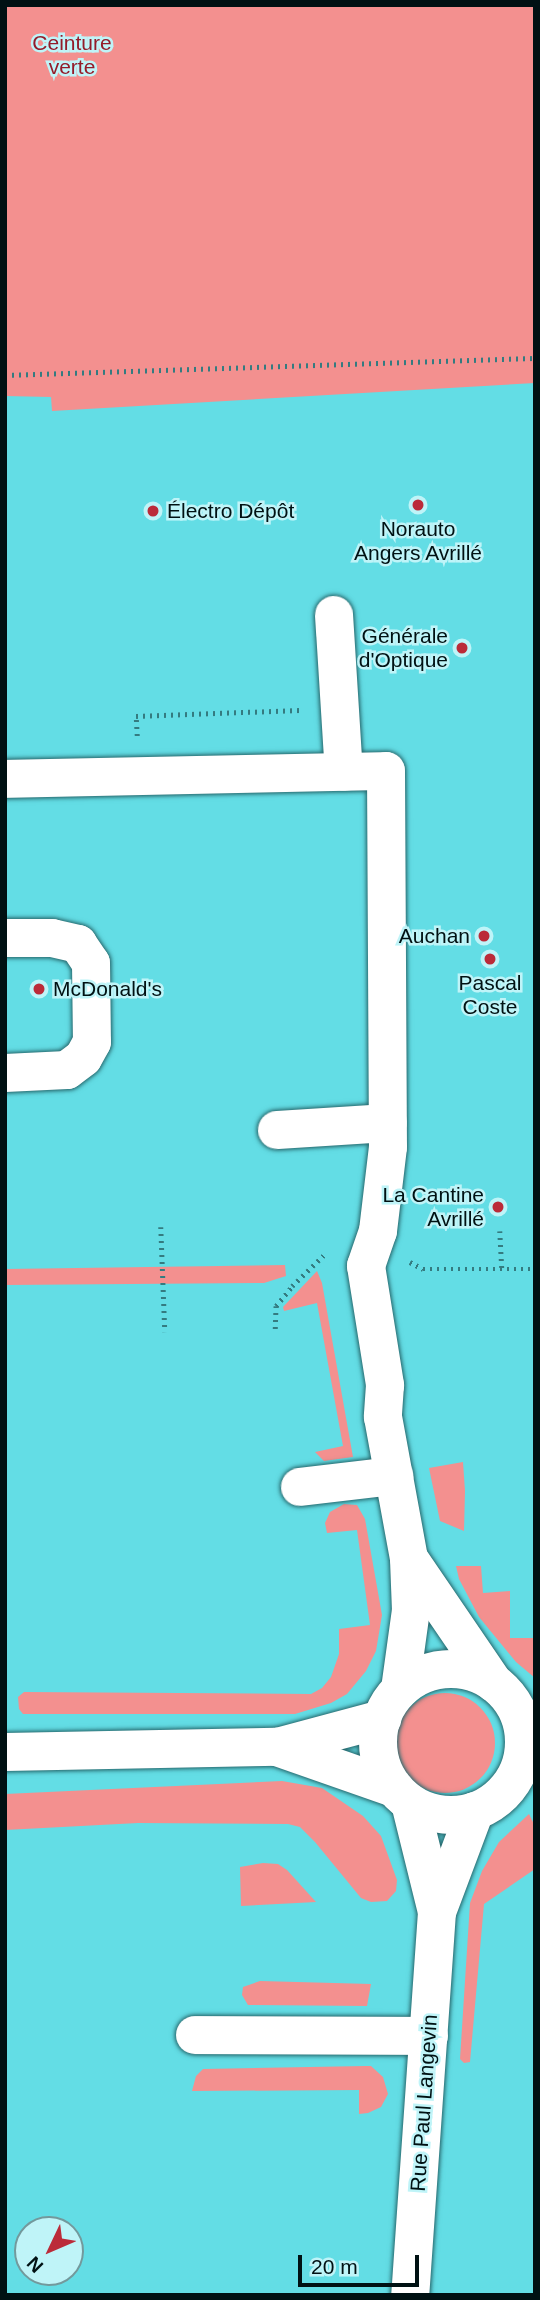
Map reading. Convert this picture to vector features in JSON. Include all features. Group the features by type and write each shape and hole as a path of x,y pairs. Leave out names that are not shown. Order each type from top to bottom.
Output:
{"street":[{"path":"334,615 344,772"},
{"path":"5,779 386,771 388,1123 378,1231 366,1266 385,1385 383,1417 409,1559 411,1610 391,1704 378,1737 379,1755 402,1795"},
{"path":"5,939 52,937 78,944 91,963 92,1042 83,1058 67,1070 5,1073"},
{"path":"278,1130 388,1123"},
{"path":"300,1488 394,1476"},
{"path":"277,1747 402,1795 442,1814 475,1811 500,1797 526,1773 523,1728 514,1702 409,1559"},
{"path":"5,1752 277,1747 391,1704 421,1675 446,1669 471,1672 514,1702"},
{"name":"Rue Paul Langevin","path":"402,1795 437,1912"},
{"name":"Rue Paul Langevin","path":"410,2295 437,1912 475,1811"},
{"path":"195,2035 429,2036"}],"path":[{"path":"5,375 535,358"},
{"path":"136,716 306,710"},
{"path":"161,1227 165,1332"},
{"path":"500,1231 502,1269"},
{"path":"275,1329 276,1306 292,1286 336,1244"},
{"path":"404,1258 423,1269 535,1269"}],"green space":[{"name":"Ceinture verte","path":"5,5 535,5 535,383 52,411 51,397 5,396"},
{"path":"285,1265 286,1276 264,1283 5,1285 5,1269"},
{"path":"317,1271 322,1283 353,1457 324,1461 315,1452 343,1446 317,1303 284,1311 283,1307"},
{"path":"463,1462 464,1531 440,1521 429,1468"},
{"path":"344,1504 357,1505 365,1519 382,1615 376,1651 366,1671 347,1694 331,1703 295,1714 23,1714 19,1709 18,1697 24,1692 311,1694 322,1688 331,1677 339,1654 339,1629 370,1625 357,1530 327,1533 325,1523 330,1512"},
{"path":"456,1566 481,1566 483,1593 510,1591 510,1638 535,1638 535,1678 516,1662 479,1617 459,1579"},
{"path":"445,1693 464,1696 481,1707 492,1724 495,1743 492,1762 481,1779 464,1790 445,1793 426,1790 409,1779 398,1762 395,1743 398,1724 409,1707 426,1696"},
{"path":"282,1781 322,1788 363,1816 381,1836 397,1880 396,1891 387,1901 371,1902 361,1898 315,1842 300,1827 288,1824 138,1823 5,1830 5,1794"},
{"path":"529,1814 535,1826 535,1869 484,1904 470,2062 464,2063 460,2059 470,1903 482,1871 499,1842"},
{"path":"263,1863 278,1864 287,1870 316,1902 241,1906 240,1867"},
{"path":"260,1981 371,1984 367,2006 248,2005 242,1995 243,1987"},
{"path":"371,2066 383,2077 388,2094 381,2107 368,2113 359,2114 359,2090 192,2091 196,2076 203,2069"}],"place":[{"name":"Norauto Angers Avrillé","path":"418,505"},
{"name":"Électro Dépôt","path":"153,511"},
{"name":"Générale d'Optique","path":"462,648"},
{"name":"Auchan","path":"484,936"},
{"name":"Pascal Coste","path":"490,959"},
{"name":"McDonald's","path":"39,989"},
{"name":"La Cantine Avrillé","path":"498,1207"}]}
